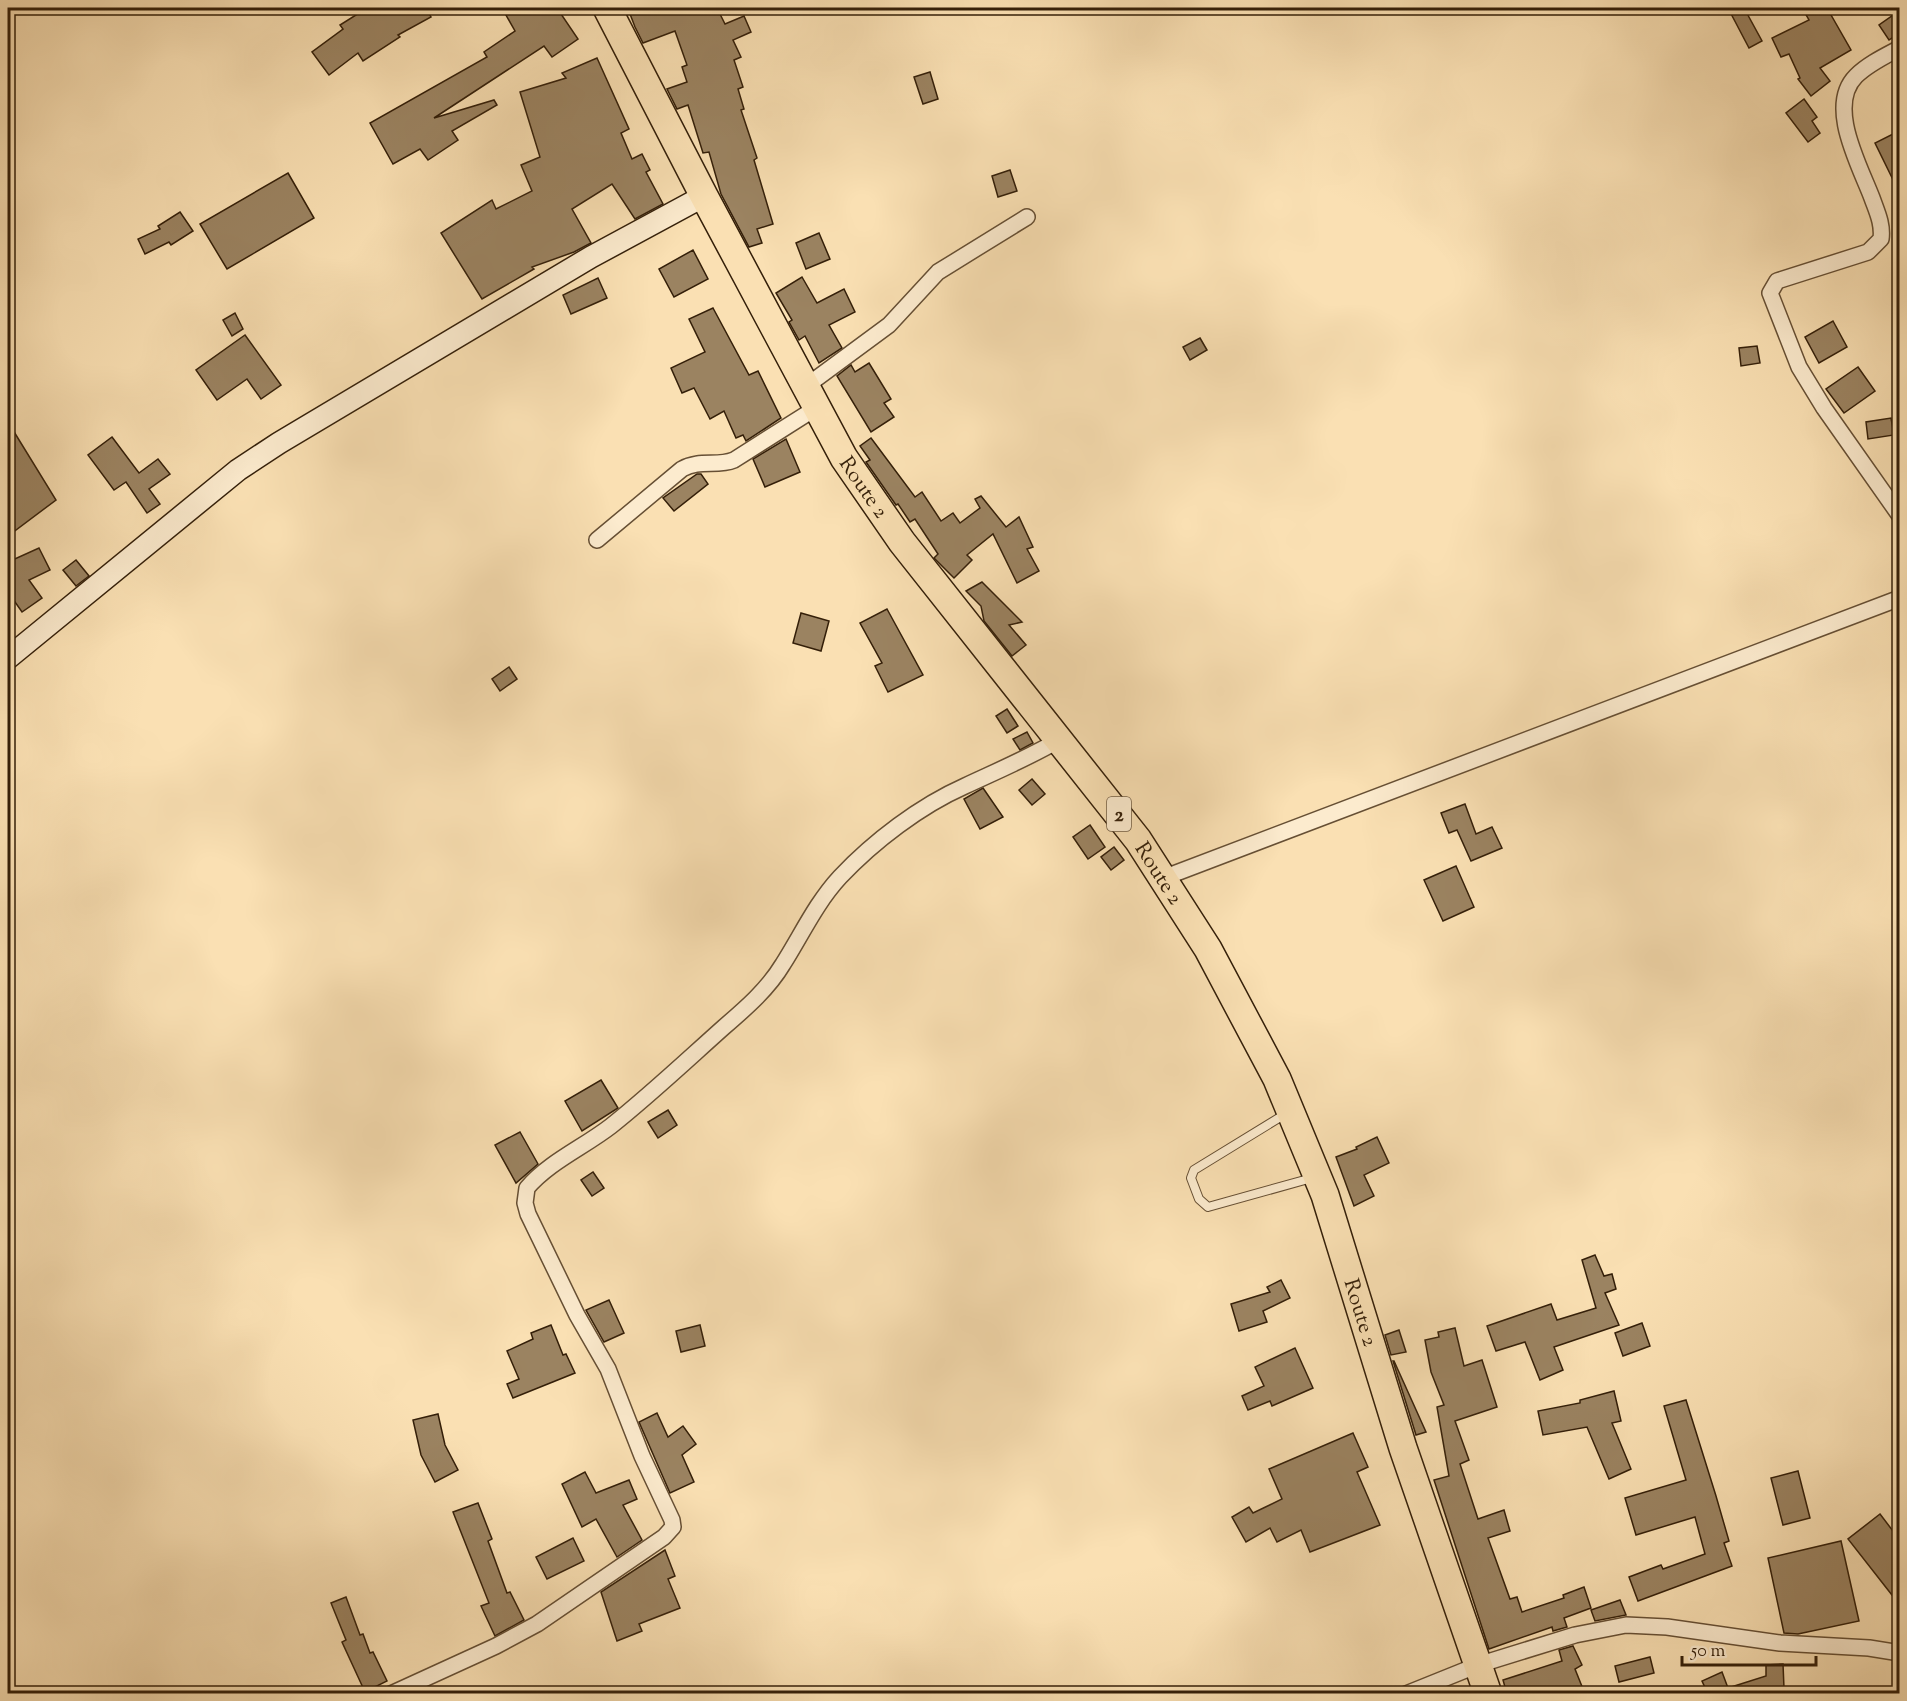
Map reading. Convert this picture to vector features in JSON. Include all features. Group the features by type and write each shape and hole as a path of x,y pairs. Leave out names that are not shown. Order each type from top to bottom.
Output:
{"highway":[{"name":"Route 2","path":"607,8 844,458 902,542 1104,795 1163,878 1208,949 1291,1110 1318,1176 1403,1448 1488,1694"}],"street":[{"path":"1899,48 1854,77 1845,95 1843,122 1880,220 1881,239 1868,252 1777,281 1770,293 1799,367 1824,408 1899,516"},
{"path":"8,658 221,484 271,448 591,257 704,196"},
{"path":"597,540 682,469 695,463 721,463 734,459 811,398 889,325 938,272 1027,217"},
{"path":"1163,878 1899,598"},
{"path":"391,1694 496,1646 537,1624 664,1538 673,1527 668,1510 642,1456 609,1369 577,1315 528,1215 525,1203 527,1188 546,1171 624,1116 753,1001 783,964 816,905 841,876 879,842 934,802 964,786 1023,761 1059,740"},
{"path":"1406,1694 1478,1665 1575,1635 1626,1625 1667,1627 1780,1643 1869,1648 1899,1653"}],"lane":[{"path":"1291,1110 1194,1170 1191,1178 1199,1199 1208,1208 1318,1176"}],"building":[{"path":"367,8 426,8 431,17 398,35 400,37 363,61 358,53 329,75 312,52 343,29 340,25"},
{"path":"502,8 557,8 578,39 552,57 544,46 434,118 494,100 497,105 452,131 458,140 428,160 420,149 393,164 370,123 487,57 484,52 515,31"},
{"path":"648,8 717,8 725,24 744,16 751,32 733,40 741,57 734,60 743,87 738,89 744,109 741,110 757,158 754,160 773,224 757,229 762,243 749,247 721,194 709,152 703,153 688,105 677,109 667,89 687,82 682,67 687,65 675,31 643,43 635,27 630,14"},
{"path":"1728,8 1744,8 1762,41 1749,48"},
{"path":"1814,8 1827,8 1851,50 1820,68 1830,81 1811,96 1798,79 1800,78 1789,54 1781,57 1772,38 1809,20 1805,13"},
{"path":"1899,11 1899,33 1889,40 1879,25"},
{"path":"597,58 629,129 621,133 632,159 642,154 650,170 646,172 663,204 635,219 612,184 572,209 591,243 574,252 532,267 534,269 482,299 441,233 492,200 496,209 532,191 521,165 540,157 520,92 566,78 562,73"},
{"path":"930,72 938,99 923,104 914,77"},
{"path":"1804,99 1817,117 1812,121 1820,133 1808,142 1786,113"},
{"path":"1899,131 1899,192 1875,143"},
{"path":"1010,170 1017,191 998,197 992,176"},
{"path":"288,173 314,218 227,269 200,224"},
{"path":"180,212 193,231 171,245 169,242 145,254 138,239 160,229 158,226"},
{"path":"819,233 830,259 806,269 796,243"},
{"path":"693,250 708,279 674,297 659,269"},
{"path":"802,277 817,303 844,289 855,312 829,325 842,348 819,363 805,336 799,340 789,322 792,320 776,293"},
{"path":"598,278 607,298 571,314 563,295"},
{"path":"713,308 749,375 758,371 781,418 746,441 743,435 736,438 724,411 710,419 694,388 682,393 671,368 705,352 689,319"},
{"path":"235,313 243,329 232,336 223,320"},
{"path":"1833,321 1847,347 1819,363 1805,337"},
{"path":"245,335 281,385 261,399 247,379 217,400 196,370"},
{"path":"1200,338 1207,350 1190,360 1183,347"},
{"path":"1757,346 1760,363 1741,366 1739,348"},
{"path":"869,363 891,399 884,403 894,417 871,432 837,376 851,365 855,372"},
{"path":"1858,367 1875,391 1844,413 1826,389"},
{"path":"1891,418 1894,435 1868,439 1866,422"},
{"path":"8,422 56,500 8,536"},
{"path":"112,437 139,473 158,459 170,474 149,489 160,504 147,513 126,482 114,490 88,455"},
{"path":"871,438 915,497 922,492 941,521 953,513 960,523 980,508 975,499 981,496 1006,527 1019,517 1033,547 1027,549 1039,571 1017,583 993,534 967,555 972,560 954,578 934,558 938,554 915,519 910,522 866,462 870,460 860,446"},
{"path":"786,439 800,472 765,487 753,459"},
{"path":"697,474 701,474 708,484 674,511 663,498"},
{"path":"39,548 50,570 29,580 42,598 22,612 8,592 8,562"},
{"path":"76,560 89,576 76,586 63,570"},
{"path":"982,582 1022,622 1009,625 1026,645 1012,656 984,621 981,606 966,591"},
{"path":"887,609 923,675 888,692 875,666 882,663 860,623"},
{"path":"801,613 829,621 821,651 793,643"},
{"path":"509,667 517,679 500,691 492,679"},
{"path":"1007,709 1018,726 1007,733 996,716"},
{"path":"1027,732 1033,743 1020,750 1013,739"},
{"path":"1032,779 1045,794 1032,805 1019,790"},
{"path":"983,788 1003,817 980,829 964,799"},
{"path":"1465,804 1476,834 1492,827 1502,848 1471,861 1457,830 1449,833 1441,813"},
{"path":"1090,825 1105,847 1088,859 1073,837"},
{"path":"1114,847 1124,860 1111,870 1101,857"},
{"path":"1456,866 1474,907 1443,921 1424,880"},
{"path":"601,1080 618,1108 582,1131 565,1101"},
{"path":"668,1110 677,1125 658,1138 648,1122"},
{"path":"520,1132 538,1164 516,1183 495,1145"},
{"path":"1377,1137 1389,1163 1364,1175 1374,1196 1354,1206 1336,1157 1357,1149 1356,1147"},
{"path":"593,1172 604,1188 592,1196 581,1180"},
{"path":"1595,1255 1604,1276 1612,1274 1616,1289 1605,1293 1619,1325 1554,1347 1563,1370 1540,1380 1525,1342 1496,1351 1487,1326 1551,1304 1557,1320 1596,1308 1582,1260"},
{"path":"1281,1280 1290,1298 1263,1311 1267,1322 1239,1331 1231,1304 1270,1292 1267,1287"},
{"path":"609,1300 624,1333 604,1342 586,1310"},
{"path":"1642,1323 1650,1346 1623,1356 1615,1333"},
{"path":"551,1325 563,1355 566,1354 575,1373 513,1398 507,1384 519,1379 507,1351 533,1339 531,1333"},
{"path":"700,1325 705,1346 681,1352 676,1331"},
{"path":"1455,1328 1464,1366 1482,1360 1497,1407 1455,1421 1469,1460 1460,1464 1478,1519 1504,1510 1510,1531 1488,1538 1510,1599 1517,1597 1522,1612 1564,1598 1563,1595 1584,1587 1591,1608 1564,1618 1567,1627 1553,1631 1552,1627 1489,1649 1434,1480 1449,1476 1437,1407 1444,1405 1431,1372 1425,1340 1439,1337 1438,1332"},
{"path":"1399,1330 1406,1352 1391,1355 1385,1335"},
{"path":"1295,1348 1313,1388 1272,1406 1270,1401 1248,1410 1242,1396 1264,1386 1255,1367"},
{"path":"1394,1361 1426,1432 1416,1435"},
{"path":"1614,1391 1621,1421 1612,1423 1631,1469 1609,1479 1587,1427 1543,1435 1538,1411 1580,1403 1580,1400"},
{"path":"1686,1400 1729,1541 1724,1543 1732,1566 1638,1601 1629,1577 1661,1565 1663,1569 1705,1554 1695,1517 1636,1535 1625,1498 1686,1480 1664,1406"},
{"path":"657,1413 668,1437 683,1426 696,1444 682,1455 694,1482 670,1493 639,1422"},
{"path":"438,1414 445,1445 458,1470 435,1482 421,1455 413,1420"},
{"path":"1353,1433 1368,1467 1357,1472 1380,1525 1310,1552 1301,1530 1277,1542 1270,1528 1246,1542 1232,1517 1249,1507 1253,1513 1282,1499 1269,1469"},
{"path":"1798,1471 1810,1518 1783,1525 1771,1478"},
{"path":"585,1472 596,1493 629,1480 637,1499 623,1505 642,1540 617,1557 596,1519 582,1527 562,1484"},
{"path":"478,1503 492,1539 488,1541 507,1593 510,1592 524,1620 495,1636 481,1606 489,1603 453,1512"},
{"path":"1880,1514 1899,1539 1899,1604 1848,1539"},
{"path":"573,1538 584,1561 547,1579 536,1557"},
{"path":"1841,1541 1859,1621 1798,1634 1784,1633 1768,1558"},
{"path":"665,1550 675,1576 668,1579 680,1608 639,1624 642,1631 617,1641 601,1592"},
{"path":"346,1597 360,1635 363,1634 370,1653 373,1652 387,1681 365,1692 342,1642 346,1640 331,1603"},
{"path":"1620,1600 1626,1615 1595,1621 1591,1610"},
{"path":"1573,1646 1582,1665 1575,1669 1585,1694 1507,1694 1503,1680 1562,1661 1559,1650"},
{"path":"1650,1657 1654,1673 1619,1682 1615,1666"},
{"path":"1783,1664 1784,1688 1764,1694 1708,1694 1702,1681 1722,1672 1728,1688 1766,1676 1766,1665"}]}
